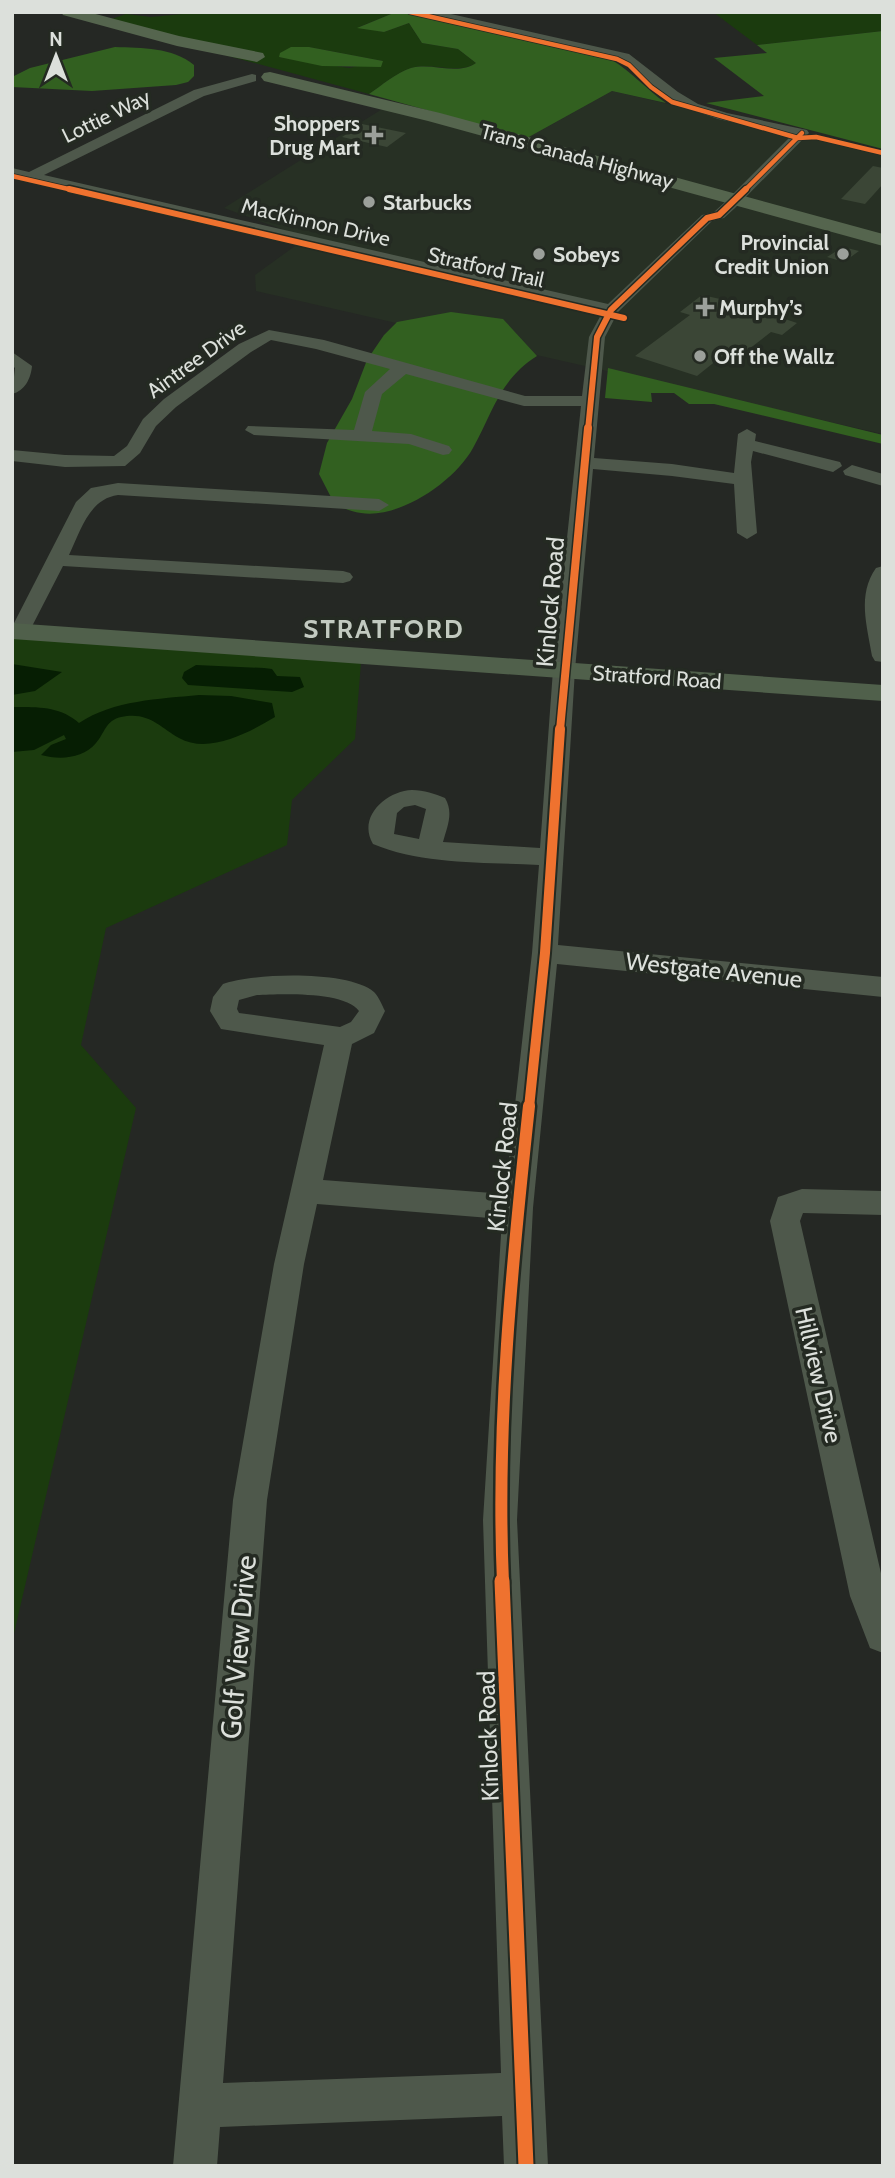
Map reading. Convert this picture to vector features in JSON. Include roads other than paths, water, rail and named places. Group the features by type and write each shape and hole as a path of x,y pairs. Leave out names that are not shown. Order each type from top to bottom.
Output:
{"highway":[{"path":"51,12 219,59 228,68 239,60 277,62"},
{"name":"Trans Canada Highway","path":"69,12 177,41 277,62 305,76 677,176 723,203 831,218 883,232"},
{"path":"261,77 277,62"},
{"name":"Trans Canada Highway","path":"228,68 239,76 261,77 434,117 582,157 696,201 774,210 883,240"},
{"path":"434,117 470,134 471,141 468,146"},
{"path":"677,176 719,180 754,175 758,183 769,192 831,218"}],"main road":[{"name":"Stratford Road","path":"16,631 883,693"}],"street":[{"name":"Kinlock Road","path":"426,12 625,57 639,64 682,101 722,115 803,133 775,158 776,162 754,175 611,310 597,337 564,670 545,953 518,1209 500,1520 526,2166"},
{"name":"Lottie Way","path":"199,93 228,68"},
{"name":"Lottie Way","path":"32,176 199,93 261,77"},
{"name":"MacKinnon Drive","path":"12,172 611,310"},
{"name":"Aintree Drive","path":"12,455 100,463 118,461 134,449 149,423 170,403 245,348 269,335 288,337 404,367"},
{"path":"12,357 24,366 22,378 12,389"},
{"path":"362,435 374,392 404,367 524,401 590,401"},
{"path":"254,430 411,439 443,450"},
{"path":"747,533 742,480 746,439 833,466"},
{"path":"584,463 672,470 742,480"},
{"path":"852,471 883,480"},
{"path":"16,631 57,560 86,502 98,492 107,490 379,505"},
{"path":"57,560 343,578"},
{"path":"883,572 876,580 874,593 883,656"},
{"path":"429,848 552,857"},
{"name":"Westgate Avenue","path":"545,953 883,987"},
{"name":"Golf View Drive","path":"195,2166 250,1500 289,1264 340,1037"},
{"path":"306,1191 518,1209"},
{"name":"Hillview Drive","path":"883,1203 802,1201 789,1206 785,1221 868,1596 883,1635"},
{"path":"200,2106 523,2094"}],"place":[{"name":"Shoppers Drug Mart","path":"374,135"},
{"name":"Starbucks","path":"369,202"},
{"name":"Sobeys","path":"539,254"},
{"name":"Provincial Credit Union","path":"843,254"},
{"name":"Murphy’s","path":"705,307"},
{"name":"Off the Wallz","path":"700,356"}],"district":[{"name":"STRATFORD","path":"384,629"}]}
